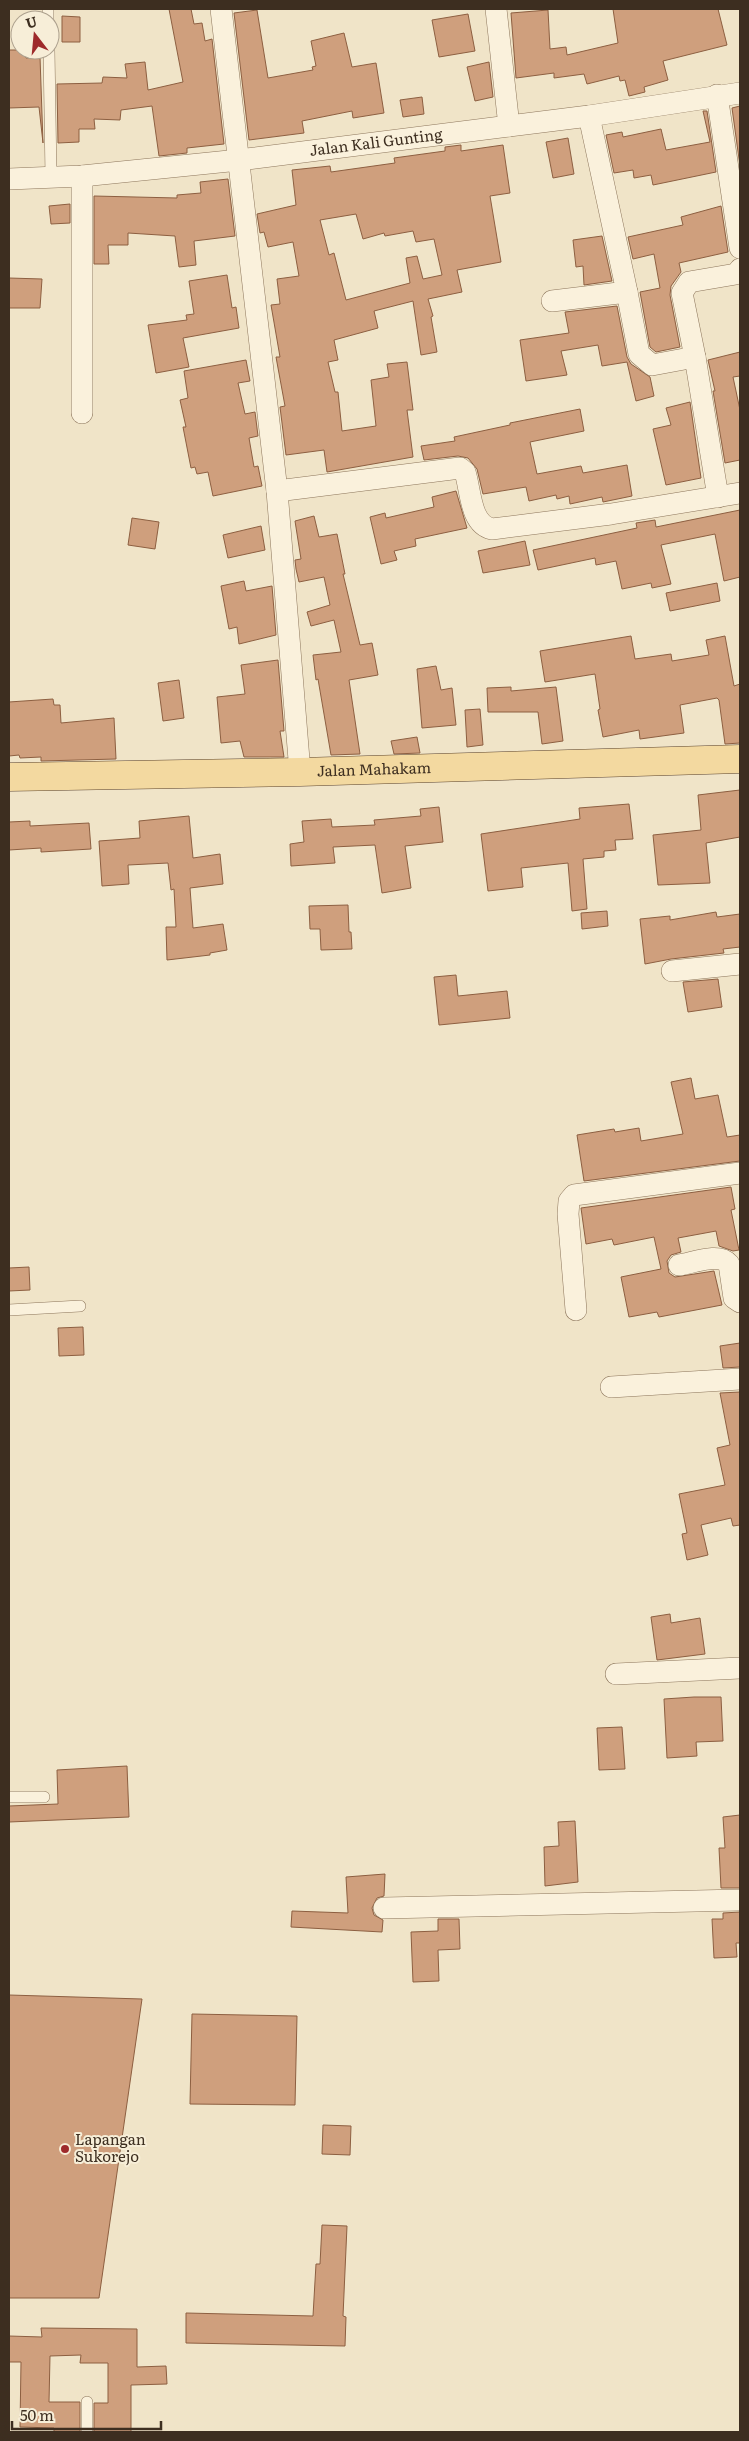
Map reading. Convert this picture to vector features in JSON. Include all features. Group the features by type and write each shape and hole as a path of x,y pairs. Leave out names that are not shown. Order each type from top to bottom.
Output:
{"main road":[{"name":"Jalan Mahakam","path":"9,777 300,772 740,759"}],"street":[{"path":"220,9 277,491 300,772"},
{"path":"496,9 509,126"},
{"name":"Jalan Kali Gunting","path":"9,179 82,176 239,160 589,116 740,93"},
{"path":"717,95 740,248"},
{"path":"589,116 639,354 643,360 652,365 695,357"},
{"path":"82,176 82,412"},
{"path":"718,497 695,357 682,293 684,287 689,282 736,274 740,269"},
{"path":"552,301 627,292"},
{"path":"277,491 460,468 465,472 468,481 476,518 484,527 492,529 611,514 740,493"},
{"path":"672,971 740,964"},
{"path":"576,1310 568,1214 569,1201 574,1196 740,1173"},
{"path":"679,1266 718,1258 725,1260 729,1264 734,1298 740,1302"},
{"path":"611,1387 740,1379"},
{"path":"616,1674 740,1668"},
{"path":"384,1908 740,1900"}],"lane":[{"path":"49,60 52,177"},
{"path":"9,1310 80,1306"},
{"path":"9,1797 44,1797"},
{"path":"87,2402 87,2432"}],"building":[{"path":"169,9 191,9 194,24 202,23 205,41 212,39 224,144 187,148 187,153 159,156 152,106 121,110 120,120 94,119 95,129 79,129 79,142 58,143 57,84 102,83 103,77 127,78 125,64 145,62 148,90 183,82"},
{"path":"613,9 718,9 727,45 663,61 668,80 644,87 645,92 629,96 625,80 620,81 619,76 587,84 584,74 554,78 554,73 516,78 511,13 548,10 550,49 566,47 567,55 618,43"},
{"path":"257,10 268,78 313,70 312,67 316,66 311,41 344,33 352,67 376,63 384,113 353,118 352,111 302,121 304,133 249,140 234,13"},
{"path":"468,14 475,51 439,57 432,20"},
{"path":"62,16 80,17 80,42 62,42"},
{"path":"10,50 10,60 40,60 43,143 39,107 9,108"},
{"path":"489,62 493,97 475,101 467,67"},
{"path":"422,97 424,114 403,117 400,100"},
{"path":"740,106 740,166 732,108"},
{"path":"703,111 707,111 716,172 653,185 651,175 634,178 633,170 614,173 606,135 622,132 623,137 661,129 666,150 710,142"},
{"path":"568,138 574,174 553,178 546,142"},
{"path":"461,145 461,151 503,145 510,193 490,196 501,262 457,270 462,292 428,299 433,316 431,317 437,352 421,355 413,301 374,311 378,328 334,340 338,360 328,362 335,392 338,392 342,431 376,426 371,380 389,377 387,364 407,362 413,410 407,410 413,457 327,472 324,450 286,455 280,407 285,406 276,357 280,357 271,305 280,304 277,279 299,276 293,242 268,247 264,232 260,233 257,214 296,205 292,170 330,166 331,172 395,163 394,158 445,151 445,147","holes":["356,214 363,239 384,233 385,236 413,231 416,242 434,239 442,275 423,279 417,256 406,258 410,283 346,300 334,253 329,255 320,220"]},
{"path":"228,179 235,236 194,241 196,265 179,267 175,236 128,233 128,245 108,245 109,264 94,264 94,196 177,198 177,195 201,193 200,182"},
{"path":"70,204 70,223 51,224 49,206"},
{"path":"721,206 728,252 679,263 681,272 671,286 670,295 680,347 656,352 650,347 640,292 660,288 654,254 633,259 628,237 683,225 681,217"},
{"path":"602,236 612,281 584,285 583,266 576,267 573,240"},
{"path":"227,275 232,308 236,307 239,328 183,338 189,367 156,373 148,325 187,320 186,315 194,314 189,281"},
{"path":"9,278 42,279 40,308 9,308"},
{"path":"617,306 627,357 631,364 650,377 654,396 636,401 627,362 602,366 598,345 561,351 567,375 526,381 520,340 569,333 565,312"},
{"path":"740,352 740,376 733,377 740,410 740,460 725,463 713,391 715,391 708,360"},
{"path":"246,360 250,381 238,383 245,414 255,412 258,436 249,438 254,467 258,466 262,486 213,496 208,472 197,474 195,467 191,468 183,427 186,427 180,400 188,398 184,371"},
{"path":"690,402 701,478 666,485 653,429 671,425 666,408"},
{"path":"580,409 584,431 530,442 537,474 581,466 583,473 627,465 632,496 603,502 602,497 570,504 569,496 557,499 556,495 529,501 526,487 483,494 477,469 468,458 458,456 424,460 421,446 455,441 454,437 510,425 510,423"},
{"path":"456,491 467,528 415,539 416,546 394,551 397,560 381,564 370,517 385,513 386,518 434,507 432,497"},
{"path":"740,510 740,577 724,581 715,534 661,545 671,584 652,588 651,583 622,589 616,561 596,565 595,558 538,570 533,550 637,528 636,523 655,520 656,527"},
{"path":"314,516 319,537 337,534 345,574 343,574 360,645 372,643 378,675 349,680 360,754 331,755 318,679 316,680 313,655 341,652 334,620 311,626 307,612 330,605 324,577 299,582 296,569 295,560 301,559 295,521"},
{"path":"132,518 159,522 155,549 128,545"},
{"path":"261,526 265,550 228,558 223,535"},
{"path":"525,541 530,565 483,573 478,551"},
{"path":"244,581 246,591 272,586 276,635 239,644 237,627 229,629 221,586"},
{"path":"717,583 720,601 670,611 666,593"},
{"path":"631,636 635,659 671,654 672,661 709,655 706,640 725,636 734,686 740,684 740,743 725,744 719,700 717,698 680,705 684,733 640,739 639,730 603,737 598,710 600,709 595,674 545,682 540,651"},
{"path":"278,660 284,731 280,731 284,757 244,757 240,741 221,743 217,697 245,694 241,665"},
{"path":"436,666 441,690 452,688 456,725 422,728 417,669"},
{"path":"179,680 184,718 163,721 158,683"},
{"path":"511,687 511,691 556,687 563,741 542,744 538,712 488,712 487,688"},
{"path":"53,699 54,705 60,705 61,723 114,718 116,759 41,761 41,757 20,758 19,755 9,756 9,702"},
{"path":"480,709 483,745 467,747 465,710"},
{"path":"417,737 420,753 394,754 391,741"},
{"path":"740,790 740,837 706,843 710,883 658,885 653,835 701,830 698,795"},
{"path":"629,804 633,839 615,840 616,850 604,851 604,857 583,859 587,909 572,911 568,863 521,868 523,887 488,891 481,834 580,819 579,808"},
{"path":"439,807 443,842 405,846 411,888 382,893 375,845 333,847 335,863 291,866 290,844 304,842 302,821 331,819 332,827 375,825 374,820 421,816 420,809"},
{"path":"189,816 193,858 220,854 223,884 190,888 193,928 223,924 227,950 210,953 210,955 167,960 166,927 176,927 174,889 171,890 168,863 128,865 129,884 102,886 99,841 140,838 139,821"},
{"path":"30,821 30,826 89,823 91,849 41,852 41,848 9,850 9,822"},
{"path":"348,905 352,949 321,950 320,929 310,929 309,906"},
{"path":"607,911 608,926 582,929 581,913"},
{"path":"716,912 717,917 740,914 740,947 723,949 724,953 645,964 640,919 670,916 670,920"},
{"path":"456,975 458,996 507,991 510,1018 439,1025 434,977"},
{"path":"718,979 722,1007 688,1012 683,982"},
{"path":"691,1078 695,1099 718,1095 727,1137 740,1135 740,1161 584,1181 577,1135 614,1129 615,1132 639,1128 641,1141 683,1134 671,1082"},
{"path":"731,1187 735,1209 731,1210 739,1250 733,1251 719,1246 716,1231 678,1238 681,1252 671,1255 667,1261 669,1273 675,1277 714,1271 722,1305 659,1317 657,1312 629,1317 621,1277 661,1269 654,1237 614,1245 612,1239 586,1244 581,1208"},
{"path":"29,1267 30,1290 9,1291 9,1268"},
{"path":"83,1327 84,1355 59,1356 58,1328"},
{"path":"740,1343 740,1367 723,1368 720,1346"},
{"path":"740,1392 740,1525 733,1526 731,1518 701,1525 708,1555 687,1560 682,1534 687,1533 679,1494 725,1485 717,1448 730,1445 720,1393"},
{"path":"670,1614 671,1623 700,1618 705,1654 657,1660 651,1617"},
{"path":"721,1697 723,1741 696,1742 697,1756 667,1758 664,1699"},
{"path":"622,1727 625,1769 599,1770 597,1728"},
{"path":"127,1766 129,1817 9,1822 9,1806 58,1804 57,1770"},
{"path":"740,1815 740,1888 721,1888 719,1848 725,1848 723,1817"},
{"path":"575,1821 578,1882 545,1886 544,1847 559,1846 558,1822"},
{"path":"385,1874 384,1896 377,1898 372,1908 374,1915 383,1920 382,1932 291,1927 292,1911 348,1913 346,1877"},
{"path":"740,1912 740,1943 736,1943 737,1957 714,1958 712,1919 723,1919 723,1913"},
{"path":"438,1919 459,1919 460,1949 438,1950 439,1981 413,1982 411,1932 438,1931"},
{"name":"Lapangan Sukorejo","path":"9,1995 142,1999 99,2298 9,2298"},
{"path":"192,2014 297,2016 295,2105 190,2104"},
{"path":"323,2125 351,2126 350,2155 322,2154"},
{"path":"322,2225 347,2226 343,2316 346,2317 345,2346 186,2343 186,2313 313,2316 316,2264 320,2264"},
{"path":"41,2328 137,2329 137,2367 166,2366 167,2384 131,2385 131,2432 94,2432 94,2403 108,2403 108,2363 80,2363 81,2355 50,2356 49,2402 80,2402 80,2432 54,2432 54,2428 20,2427 21,2362 9,2362 9,2336 42,2337"}],"place":[{"name":"Lapangan Sukorejo","path":"65,2149"}]}
